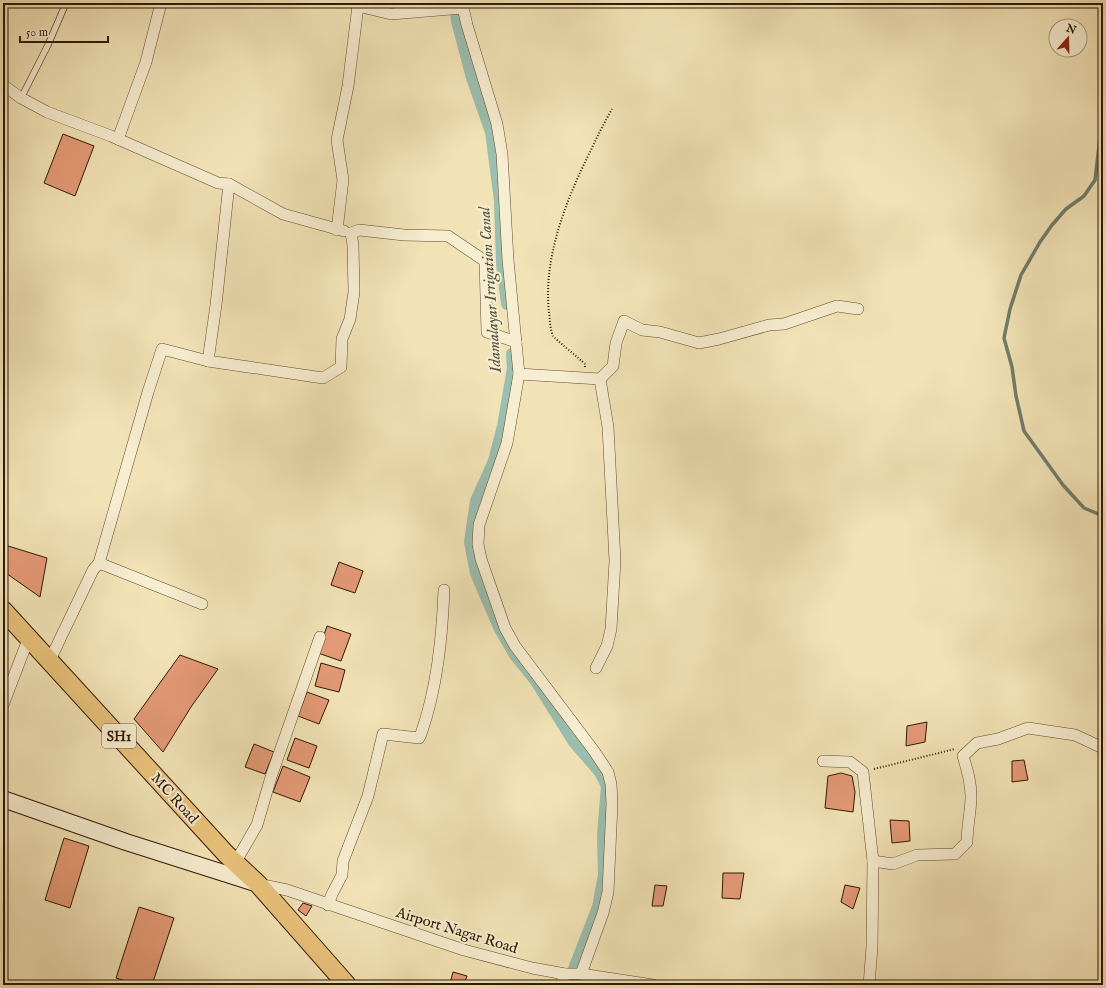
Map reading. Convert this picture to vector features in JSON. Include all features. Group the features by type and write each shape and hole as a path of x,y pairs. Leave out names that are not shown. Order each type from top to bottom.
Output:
{"main road":[{"name":"MC Road","path":"3,610 235,863 258,884 338,981"},
{"path":"3,799 126,842 258,884"}],"street":[{"path":"118,139 146,62 161,3"},
{"path":"338,230 343,180 337,140 348,86 356,4 391,14 463,6 467,26 497,124 502,154 508,260 519,374 507,443 479,525 478,544 481,559 505,628 515,646 594,751 608,772 611,784 612,804 608,892 603,914 581,974"},
{"path":"3,85 21,98 47,112 118,139 218,183 229,184 283,214 351,233 360,230 404,235 448,236 485,261 487,332 516,342"},
{"path":"208,361 216,305 229,184"},
{"path":"50,660 93,570 99,563 148,392 162,350 208,361 324,378 341,367 342,339 350,319 354,292 353,245 351,233"},
{"path":"519,374 600,379 613,366 616,343 624,321 642,330 660,332 699,343 719,340 769,325 784,324 837,306 858,309"},
{"path":"596,668 607,646 611,629 615,562 608,427 600,379"},
{"path":"99,563 202,604"},
{"path":"328,904 342,876 343,861 368,796 383,734 419,738 421,734 433,690 440,645 444,590"},
{"path":"3,705 29,637"},
{"path":"235,863 257,825 271,777 320,637"},
{"path":"873,861 893,864 917,855 955,854 968,842 967,830 971,796 970,778 963,756 977,743 998,739 1028,728 1075,735 1103,748"},
{"path":"823,761 850,762 863,772 873,861 872,947 869,985"},
{"name":"Airport Nagar Road","path":"258,884 287,890 464,950 532,968 562,981 581,974 653,985"}],"lane":[{"path":"21,98 48,45 66,3"}],"path":[{"path":"586,378 585,364 554,338 548,304 549,273 551,254 570,194 612,108"},
{"path":"863,772 977,743"}],"building":[{"path":"63,134 94,146 75,196 44,183"},
{"path":"5,545 47,558 40,597 3,571"},
{"path":"339,562 363,571 355,593 331,585"},
{"path":"327,626 351,634 341,661 318,653"},
{"path":"180,655 218,669 191,707 163,752 134,719"},
{"path":"321,663 345,670 339,692 315,686"},
{"path":"307,692 329,700 319,724 298,716"},
{"path":"927,722 925,742 906,746 907,726"},
{"path":"295,738 317,746 309,768 287,760"},
{"path":"254,744 274,752 265,774 245,767"},
{"path":"1024,760 1028,780 1012,782 1012,761"},
{"path":"283,766 310,777 300,802 273,792"},
{"path":"841,773 852,776 855,792 853,812 825,808 828,776"},
{"path":"890,820 909,821 910,841 892,843"},
{"path":"64,838 89,846 70,908 45,900"},
{"path":"723,873 744,873 740,899 722,898"},
{"path":"655,885 667,886 663,906 652,906"},
{"path":"845,885 860,888 853,909 841,902"},
{"path":"303,903 312,906 306,916 298,910"},
{"path":"139,907 174,918 152,985 139,985 116,978"},
{"path":"453,972 467,976 464,985 437,985 438,981 450,983"}],"waterway":[{"name":"Idamalayar Irrigation Canal","path":"455,3 457,21 472,78 491,132 500,201 502,263 507,304"},
{"path":"1100,138 1095,180 1084,196 1066,209 1040,242 1021,275 1010,309 1004,338 1012,367 1016,396 1024,431 1063,485 1084,508 1103,516"},
{"name":"Idamalayar Irrigation Canal","path":"512,354 513,368 503,426 494,461 476,501 470,542 476,573 500,629 515,655 536,681 574,742 600,772 607,786 603,835 604,875 598,907 572,974 567,982"}]}
